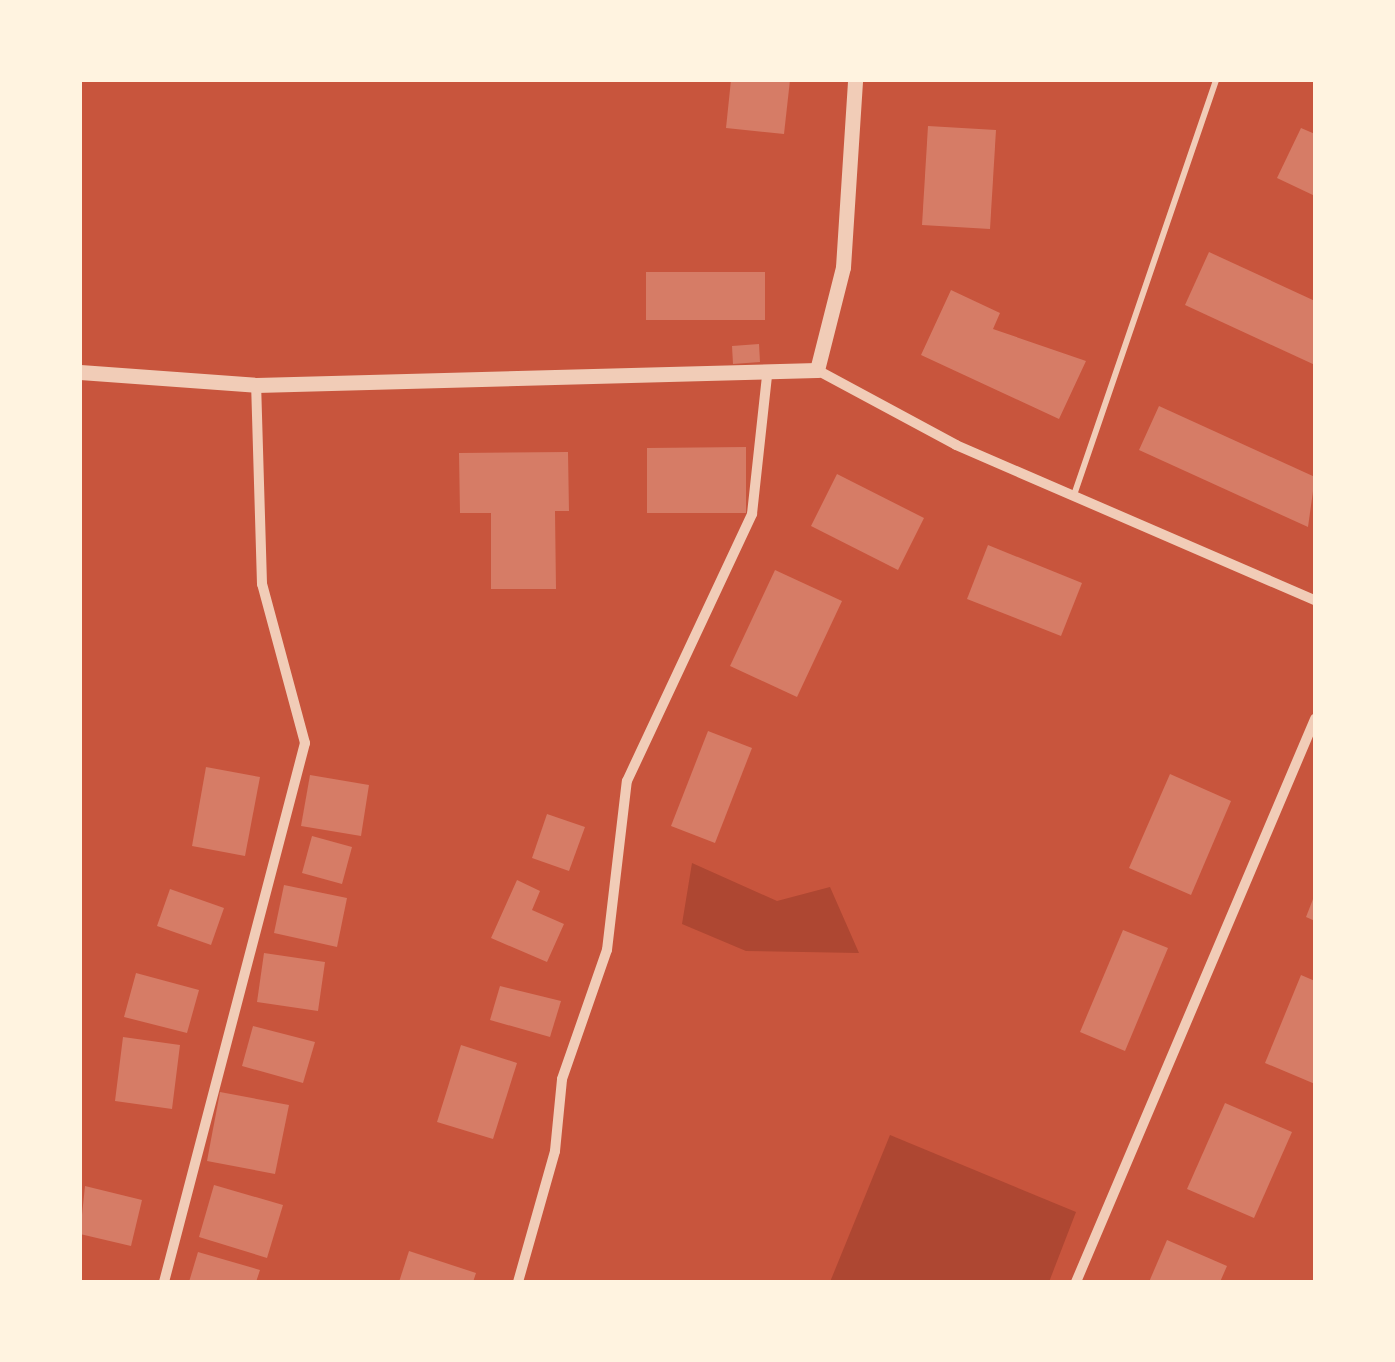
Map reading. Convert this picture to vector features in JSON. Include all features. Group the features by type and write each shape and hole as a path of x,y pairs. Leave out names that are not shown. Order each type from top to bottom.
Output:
{"street":[{"path":"818,370 843,268 854,80"},
{"path":"80,372 256,385 767,377 818,370 1074,496 1315,600"},
{"path":"518,1282 554,1151 562,1079 607,950 627,780 752,514 767,377"},
{"path":"164,1282 305,743 262,584 256,385"},
{"path":"1076,1282 1315,719"}],"lane":[{"path":"1074,496 1216,80"}],"shaded area":[{"path":"692,863 777,901 830,887 859,953 746,951 682,924"},
{"path":"890,1135 1076,1212 1049,1282 830,1282"}],"building":[{"path":"731,80 790,80 784,134 726,128"},
{"path":"928,126 996,130 990,229 922,225"},
{"path":"1301,128 1315,134 1315,196 1277,178"},
{"path":"1209,252 1315,301 1315,365 1185,305"},
{"path":"646,272 765,272 765,320 646,320"},
{"path":"951,290 1000,313 993,329 1086,361 1059,419 921,355"},
{"path":"759,344 760,362 733,364 732,346"},
{"path":"1159,406 1315,477 1308,527 1139,450"},
{"path":"746,447 746,513 647,513 647,448"},
{"path":"568,452 569,511 555,511 556,589 491,589 491,513 460,513 459,453"},
{"path":"837,474 924,518 898,570 811,526"},
{"path":"988,545 1082,583 1061,636 967,599"},
{"path":"775,570 842,601 797,697 730,666"},
{"path":"708,731 752,748 715,843 671,826"},
{"path":"206,767 260,777 245,856 192,846"},
{"path":"1170,774 1231,801 1191,895 1129,868"},
{"path":"310,775 369,785 361,836 301,826"},
{"path":"547,814 585,827 569,871 532,858"},
{"path":"312,836 352,847 342,884 302,873"},
{"path":"517,880 540,891 532,910 564,924 547,962 491,938"},
{"path":"284,885 347,898 337,947 274,933"},
{"path":"170,889 224,908 211,945 157,926"},
{"path":"1315,894 1315,921 1306,917"},
{"path":"1123,930 1168,948 1125,1051 1080,1032"},
{"path":"264,953 325,962 318,1011 257,1002"},
{"path":"136,973 199,990 187,1033 124,1017"},
{"path":"1301,975 1315,981 1315,1084 1265,1063"},
{"path":"500,986 561,1001 550,1037 490,1020"},
{"path":"253,1026 315,1042 303,1083 242,1066"},
{"path":"123,1037 180,1045 172,1109 115,1101"},
{"path":"461,1045 517,1063 493,1139 437,1122"},
{"path":"220,1092 289,1105 275,1174 207,1161"},
{"path":"1225,1103 1292,1132 1254,1218 1187,1189"},
{"path":"214,1185 283,1205 267,1258 199,1237"},
{"path":"85,1186 142,1200 131,1246 80,1234"},
{"path":"1167,1240 1227,1266 1220,1282 1149,1282"},
{"path":"409,1251 476,1273 473,1282 399,1282"},
{"path":"198,1252 260,1270 256,1282 189,1282"}]}
